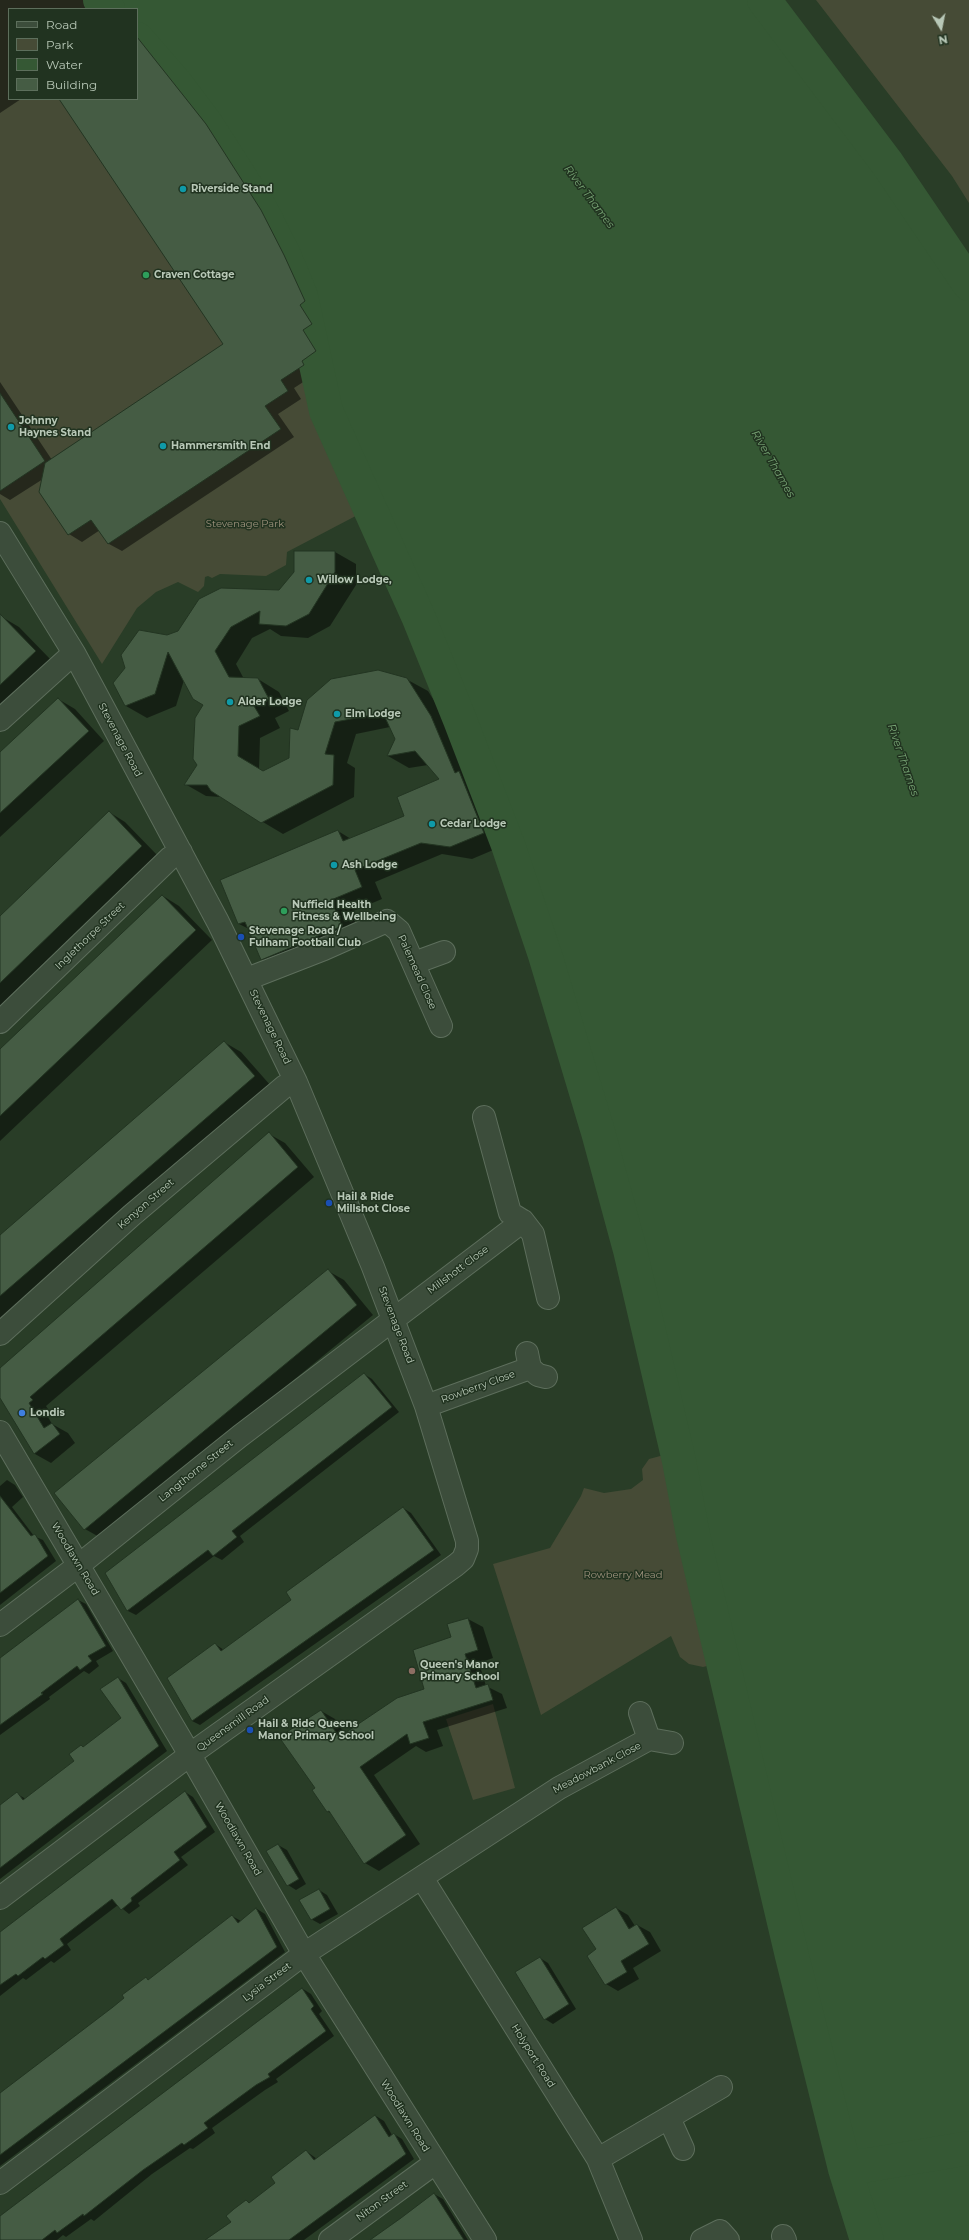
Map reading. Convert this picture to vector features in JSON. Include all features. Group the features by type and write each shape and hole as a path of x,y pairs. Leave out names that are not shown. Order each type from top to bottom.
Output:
{"street":[{"name":"Stevenage Road","path":"0,533 74,653 181,852 247,980 296,1082 393,1319 426,1406 467,1541 467,1553"},
{"path":"0,720 74,653"},
{"name":"Inglethorpe Street","path":"0,1022 170,858 181,852"},
{"name":"Palemead Close","path":"247,980 324,949 387,921 399,931 441,1026"},
{"path":"414,963 444,952"},
{"name":"Kenyon Street","path":"0,1334 144,1205 285,1086 296,1082"},
{"path":"484,1117 510,1213 523,1221 533,1234 548,1298"},
{"name":"Millshott Close","path":"393,1319 523,1221"},
{"name":"Langthorne Street","path":"0,1625 79,1565 240,1436 393,1319"},
{"name":"Rowberry Close","path":"426,1406 535,1366"},
{"name":"Woodlawn Road","path":"0,1432 190,1755 304,1954 485,2240"},
{"name":"Queensmill Road","path":"0,1898 190,1755 456,1565 467,1553"},
{"name":"Meadowbank Close","path":"640,1713 649,1739"},
{"name":"Meadowbank Close","path":"545,1796 649,1739 672,1743"},
{"name":"Lysia Street","path":"0,2183 304,1954 545,1796"},
{"name":"Holyport Road","path":"422,1878 598,2159 631,2240"},
{"path":"598,2159 721,2087"},
{"path":"669,2118 683,2149"},
{"name":"Niton Street","path":"330,2240 435,2163"},
{"path":"702,2240 720,2231 728,2240"}],"green space":[{"name":"Craven Cottage","path":"0,0 100,0 107,8 8,8 8,100 138,100 138,40 176,84 206,124 261,210 284,255 301,296 326,411 369,509 287,552 286,565 266,576 220,574 212,578 208,576 205,577 204,586 198,592 178,582 156,592 137,608 102,664 0,499"},
{"path":"816,0 969,0 969,203 952,176"},
{"name":"Rowberry Mead","path":"664,1455 665,1467 679,1461 693,1535 723,1662 703,1667 689,1664 680,1657 671,1636 541,1715 493,1564 550,1548 581,1496 584,1488 604,1493 631,1489 643,1480 642,1469 649,1459"},
{"path":"493,1704 515,1788 473,1800 446,1719"}],"water":[{"name":"River Thames","path":"100,0 764,0 887,163 969,284 969,2240 867,2240 845,2169 792,1956 693,1535 679,1461 630,1250 569,1034 508,845 418,616 326,411 301,296 284,255 261,210 206,124 176,84 138,40 138,8 107,8"}],"building":[{"path":"138,38 206,124 261,210 305,301 300,305 312,324 303,330 316,351 302,361 304,365 281,380 288,391 265,406 281,429 108,544 91,520 68,535 39,492 45,463 223,344 60,100 138,100"},
{"name":"Johnny Haynes Stand","path":"0,393 45,461 0,491"},
{"path":"294,551 335,551 335,572 309,614 286,626 259,624 260,611 231,627 215,651 229,677 258,678 269,699 254,706 260,716 239,726 238,756 263,771 289,758 290,728 298,730 307,700 331,679 378,670 407,678 431,716 455,773 459,771 484,833 450,847 421,843 355,870 362,887 331,900 342,926 261,960 245,922 238,924 220,880 338,830 343,841 404,816 397,797 439,779 415,751 387,756 395,739 383,713 335,722 325,754 334,755 333,785 261,823 211,791 207,785 184,785 197,765 193,759 195,718 203,705 193,699 168,652 155,694 125,706 113,683 125,668 121,655 139,630 167,635 178,631 199,599 221,588 279,590 294,572"},
{"path":"0,614 36,651 0,685"},
{"path":"58,698 89,731 0,813 0,752"},
{"path":"109,811 142,846 0,983 0,916"},
{"path":"162,895 196,930 0,1116 0,1049"},
{"path":"224,1041 255,1076 0,1296 0,1235"},
{"path":"269,1132 298,1167 30,1397 33,1400 29,1403 44,1428 52,1423 60,1434 34,1454 0,1398 0,1368"},
{"path":"328,1269 357,1305 84,1530 54,1493"},
{"path":"364,1373 392,1407 232,1531 237,1537 213,1556 208,1550 127,1611 105,1573"},
{"path":"0,1496 31,1536 35,1534 48,1556 0,1593"},
{"path":"403,1507 434,1550 192,1721 167,1678 215,1643 221,1651 291,1600 286,1592"},
{"path":"78,1599 106,1646 88,1656 92,1661 80,1670 77,1666 41,1693 43,1694 0,1725 0,1658"},
{"path":"468,1618 478,1650 465,1654 476,1688 488,1684 493,1700 423,1722 429,1738 410,1744 407,1734 360,1767 406,1835 364,1864 329,1811 327,1812 312,1790 315,1788 279,1737 321,1710 339,1737 397,1698 424,1689 413,1650 451,1637 447,1624"},
{"path":"118,1677 159,1746 0,1868 0,1805 17,1792 23,1800 74,1761 69,1754 81,1745 83,1747 121,1718 100,1689"},
{"path":"185,1791 207,1827 174,1852 180,1860 131,1898 132,1901 121,1910 112,1899 60,1939 64,1945 45,1959 43,1957 18,1976 16,1974 0,1985 0,1932"},
{"path":"278,1844 299,1879 287,1886 266,1851"},
{"path":"319,1889 330,1909 311,1920 299,1900"},
{"path":"616,1907 629,1929 637,1924 649,1944 621,1961 627,1972 605,1985 587,1956 596,1949 582,1928"},
{"path":"256,1908 277,1947 0,2155 0,2093 113,2007 124,1998 122,1995 146,1977 148,1980 232,1915 238,1923"},
{"path":"540,1957 569,2004 544,2020 515,1972"},
{"path":"302,1988 314,2006 311,2009 326,2031 268,2074 270,2077 256,2085 204,2123 208,2128 184,2145 182,2143 143,2170 84,2216 83,2214 57,2233 55,2230 42,2240 0,2240 0,2216"},
{"path":"375,2115 389,2137 394,2133 406,2154 289,2240 205,2240 231,2222 226,2216 234,2209 246,2200 249,2203 275,2183 271,2177 306,2150 314,2160"},
{"path":"434,2193 464,2240 370,2240 401,2218"}],"waterway":[{"path":"100,0 107,8"},
{"path":"764,0 887,163 969,284"},
{"path":"138,40 176,84 206,124 261,210 284,255 301,296 326,411 418,616 460,720 508,845 545,955 598,1132 630,1250 679,1461 693,1535 792,1956 845,2169 969,2148"},
{"path":"866,2165 845,2169 867,2240"}],"place":[{"name":"Riverside Stand","path":"183,189"},
{"name":"Craven Cottage","path":"146,275"},
{"name":"Johnny Haynes Stand","path":"11,427"},
{"name":"Hammersmith End","path":"163,446"},
{"name":"Willow Lodge,","path":"309,580"},
{"name":"Alder Lodge","path":"230,702"},
{"name":"Elm Lodge","path":"337,714"},
{"name":"Cedar Lodge","path":"432,824"},
{"name":"Ash Lodge","path":"334,865"},
{"name":"Nuffield Health Fitness & Wellbeing","path":"284,911"},
{"name":"Stevenage Road / Fulham Football Club","path":"241,937"},
{"name":"Hail & Ride Millshot Close","path":"329,1203"},
{"name":"Londis","path":"22,1413"},
{"name":"Queen's Manor Primary School","path":"412,1671"},
{"name":"Hail & Ride Queens Manor Primary School","path":"250,1730"}],"park label":[{"name":"Stevenage Park","path":"245,524"}]}
